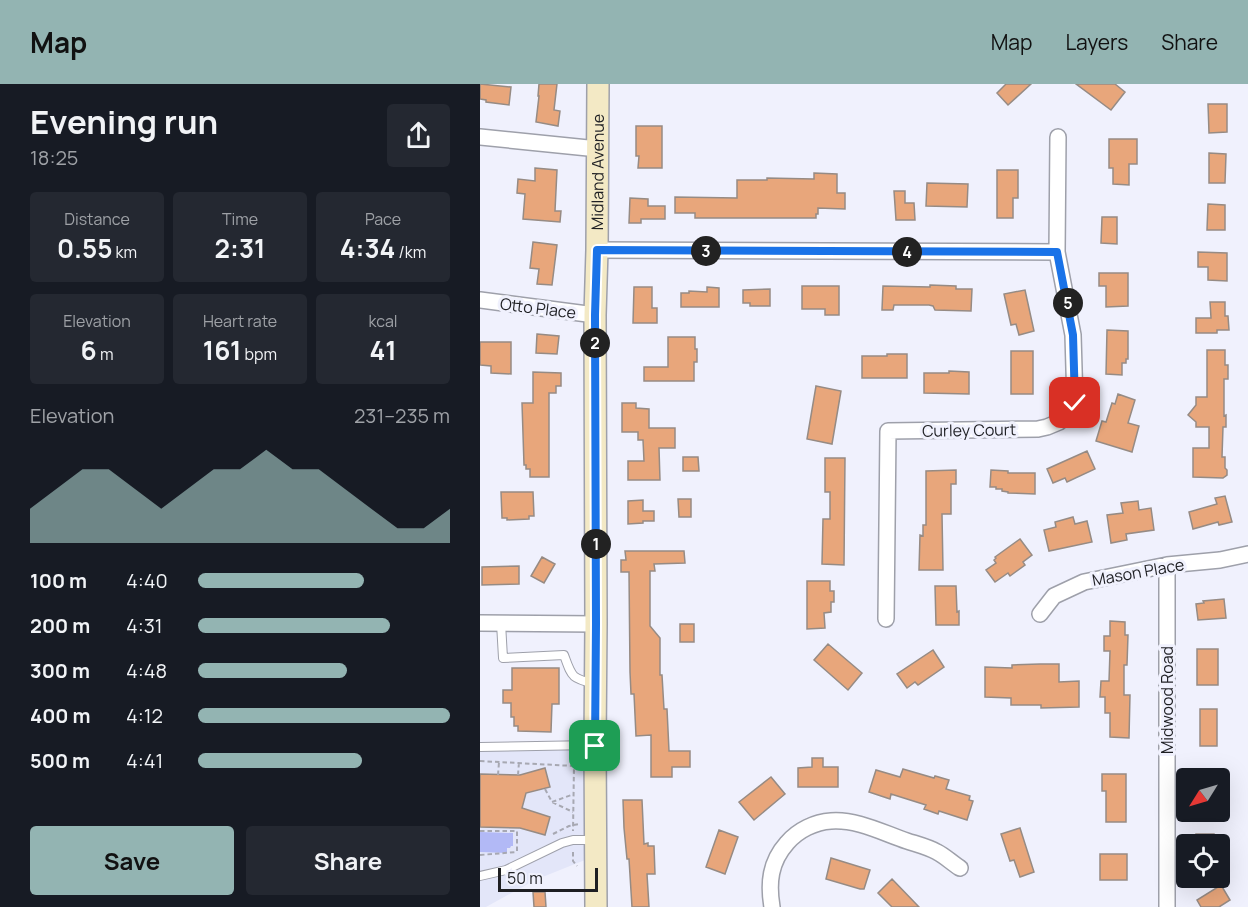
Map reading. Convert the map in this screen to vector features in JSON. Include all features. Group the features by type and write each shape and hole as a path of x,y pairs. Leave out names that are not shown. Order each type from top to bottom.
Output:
{"street":[{"name":"Midland Avenue","path":"596,907 595,315 598,84"},
{"path":"480,137 598,148"},
{"path":"597,250 1057,252 1058,138"},
{"name":"Curley Court","path":"886,619 888,431 1038,429 1059,422 1075,403 1073,335 1057,252"},
{"name":"Otto Place","path":"480,300 595,315"},
{"name":"Mason Place","path":"1040,614 1054,596 1084,582 1167,565 1220,560 1248,554"},
{"name":"Midwood Road","path":"1167,565 1167,907"},
{"path":"480,623 596,624"},
{"path":"772,907 769,890 770,876 781,849 803,830 817,823 832,820 856,823 936,851 960,868"}],"lane":[{"path":"501,623 503,658 564,655 570,674 579,680 595,684"},
{"path":"480,747 595,746"},
{"path":"480,876 506,870 562,843 595,831"}],"path":[{"path":"480,761 574,766 573,861 578,867"},
{"path":"498,775 499,762"},
{"path":"518,775 519,762"},
{"path":"544,789 552,802 573,812"},
{"path":"552,802 574,794"},
{"path":"546,838 573,825 595,831"},
{"path":"480,831 517,831 517,852"},
{"path":"480,855 517,852 522,849"}],"shaded area":[{"path":"480,745 595,745 595,856 535,880 486,907 480,907"},
{"path":"480,832 513,833 513,846 507,848 507,853 480,852"}],"building":[{"path":"480,84 511,87 509,105 480,99"},
{"path":"539,84 557,84 554,110 560,111 558,126 536,122"},
{"path":"1006,84 1031,84 1008,105 997,93"},
{"path":"1076,84 1115,84 1125,92 1111,110"},
{"path":"1208,104 1227,104 1227,132 1209,133"},
{"path":"636,126 662,126 662,168 638,168"},
{"path":"1109,139 1137,139 1137,164 1129,164 1129,185 1113,184 1113,168 1109,168"},
{"path":"1209,153 1226,154 1225,183 1209,183"},
{"path":"535,168 557,170 555,211 561,211 560,222 523,219 525,194 517,193 518,179 535,181"},
{"path":"997,170 1018,170 1018,198 1013,198 1013,218 997,218"},
{"path":"814,173 837,174 837,193 845,193 845,209 818,208 816,218 695,218 695,213 675,213 675,197 737,198 737,180 814,179"},
{"path":"927,183 968,184 967,207 926,206"},
{"path":"894,191 905,191 905,203 914,203 915,220 896,220"},
{"path":"630,198 648,199 648,206 665,206 665,219 641,219 641,223 629,223"},
{"path":"1208,204 1225,205 1225,230 1207,230"},
{"path":"1102,217 1117,217 1117,244 1101,243"},
{"path":"533,242 557,245 552,285 537,284 539,269 530,268"},
{"path":"1198,252 1227,253 1227,281 1208,280 1208,267 1198,267"},
{"path":"1099,273 1128,273 1128,306 1106,307 1106,286 1099,286"},
{"path":"930,285 972,289 971,311 935,310 929,305 894,305 893,310 882,310 883,286 930,287"},
{"path":"802,286 839,286 839,315 825,315 825,309 802,309"},
{"path":"634,287 652,287 652,308 657,308 657,323 633,323"},
{"path":"707,287 719,288 719,307 681,307 681,293 707,292"},
{"path":"770,289 770,306 750,306 750,303 743,303 743,290"},
{"path":"1025,290 1034,331 1019,335 1016,324 1011,325 1004,294"},
{"path":"1210,302 1225,302 1225,316 1228,316 1229,330 1217,330 1217,333 1196,333 1196,318 1211,318"},
{"path":"1107,330 1128,331 1128,359 1126,363 1122,363 1122,375 1106,374"},
{"path":"537,334 559,336 557,354 536,353"},
{"path":"668,337 695,337 697,362 694,362 694,381 644,381 644,367 668,367"},
{"path":"480,342 511,342 511,374 491,373 491,366 480,365"},
{"path":"1207,350 1225,350 1225,365 1228,365 1228,379 1224,379 1226,427 1223,427 1222,457 1225,457 1227,475 1223,478 1193,477 1193,448 1209,448 1209,427 1196,427 1196,422 1188,415 1196,405 1196,397 1207,397"},
{"path":"1011,351 1033,351 1033,394 1011,394"},
{"path":"887,354 907,354 907,378 862,378 862,356 887,356"},
{"path":"949,371 969,372 969,394 924,393 924,373 949,373"},
{"path":"533,372 561,373 561,386 556,386 556,393 549,393 549,477 530,477 530,469 526,469 524,465 522,403 533,403"},
{"path":"816,386 841,391 832,444 807,439"},
{"path":"1118,394 1135,400 1128,423 1139,426 1132,452 1096,441 1102,421 1106,422 1112,403 1115,404"},
{"path":"622,403 636,403 636,408 649,409 649,428 675,428 675,448 659,448 660,480 628,480 628,461 644,461 643,440 638,440 638,432 622,432"},
{"path":"1087,451 1095,469 1067,482 1065,478 1053,483 1047,469"},
{"path":"683,457 698,457 699,471 683,471"},
{"path":"825,458 845,458 844,565 822,564 823,519 830,519 830,492 825,492"},
{"path":"956,470 956,484 951,484 951,514 942,514 943,570 919,570 920,535 923,536 923,525 926,525 926,471"},
{"path":"991,470 1008,471 1008,473 1035,473 1035,494 1008,493 996,487 990,487"},
{"path":"501,492 533,492 534,516 529,516 529,519 507,520 507,518 502,518"},
{"path":"1225,496 1232,522 1219,525 1218,522 1193,529 1189,512 1217,504 1215,498"},
{"path":"678,499 691,499 691,517 679,517"},
{"path":"643,500 643,511 654,511 654,521 628,524 628,501"},
{"path":"1138,501 1139,510 1151,508 1154,530 1126,534 1127,540 1111,543 1107,515 1123,513 1121,503"},
{"path":"1073,517 1075,524 1087,521 1092,542 1049,551 1044,530 1056,527 1055,522"},
{"path":"1020,539 1032,555 1023,562 1025,565 1010,576 1008,573 995,582 986,570 996,563 995,557"},
{"path":"625,551 684,551 685,563 654,564 655,571 650,571 650,626 660,638 660,675 662,675 664,709 667,709 669,751 690,751 690,767 672,767 672,777 651,777 651,735 636,736 634,694 631,694 630,672 629,572 621,572 621,560 626,560"},
{"path":"542,557 555,564 544,583 531,576"},
{"path":"519,566 519,584 482,585 482,567"},
{"path":"807,581 830,581 830,591 834,591 831,612 824,613 825,628 807,629"},
{"path":"935,586 956,586 959,625 936,625"},
{"path":"1224,599 1226,618 1198,620 1196,604"},
{"path":"1110,621 1125,622 1125,635 1128,635 1127,665 1124,665 1124,695 1130,695 1129,738 1110,737 1110,713 1105,713 1105,697 1100,697 1101,681 1109,681 1110,651 1104,651 1104,636 1110,636"},
{"path":"680,624 694,624 694,642 680,642"},
{"path":"828,644 862,673 848,690 814,660"},
{"path":"1197,649 1218,649 1218,685 1197,685"},
{"path":"933,650 944,667 918,685 915,682 907,688 897,674"},
{"path":"1059,664 1059,682 1079,681 1079,707 1041,708 1041,705 1011,705 1011,698 985,697 985,667 1012,668 1012,665"},
{"path":"512,668 559,668 559,704 552,704 551,732 518,731 518,726 514,726 514,717 511,717 511,703 503,703 503,690 512,690"},
{"path":"1200,709 1217,709 1217,746 1200,746"},
{"path":"812,758 823,758 823,767 838,767 838,787 798,787 798,768 812,767"},
{"path":"545,768 550,787 526,793 522,808 550,817 545,835 520,828 480,827 480,774 520,775"},
{"path":"903,769 949,780 946,789 970,796 969,800 973,801 967,820 939,811 938,814 924,809 926,805 891,794 890,799 869,792 876,770 900,777"},
{"path":"1102,774 1126,774 1126,822 1106,822 1106,791 1102,791"},
{"path":"771,777 785,794 754,820 739,802"},
{"path":"623,800 642,800 644,844 654,846 655,874 647,874 649,907 632,907"},
{"path":"1020,828 1034,872 1020,877 1014,860 1010,861 1001,834"},
{"path":"719,830 738,837 725,874 706,867"},
{"path":"1100,854 1127,854 1127,880 1100,880"},
{"path":"831,858 870,870 864,889 826,879"},
{"path":"892,879 919,907 892,907 878,893"},
{"path":"1216,888 1223,888 1230,900 1219,907 1201,907 1197,900"},
{"path":"533,892 545,892 546,907 534,907"}],"route":[{"path":"595,746 597,250 1057,252 1073,335 1075,403"}]}
